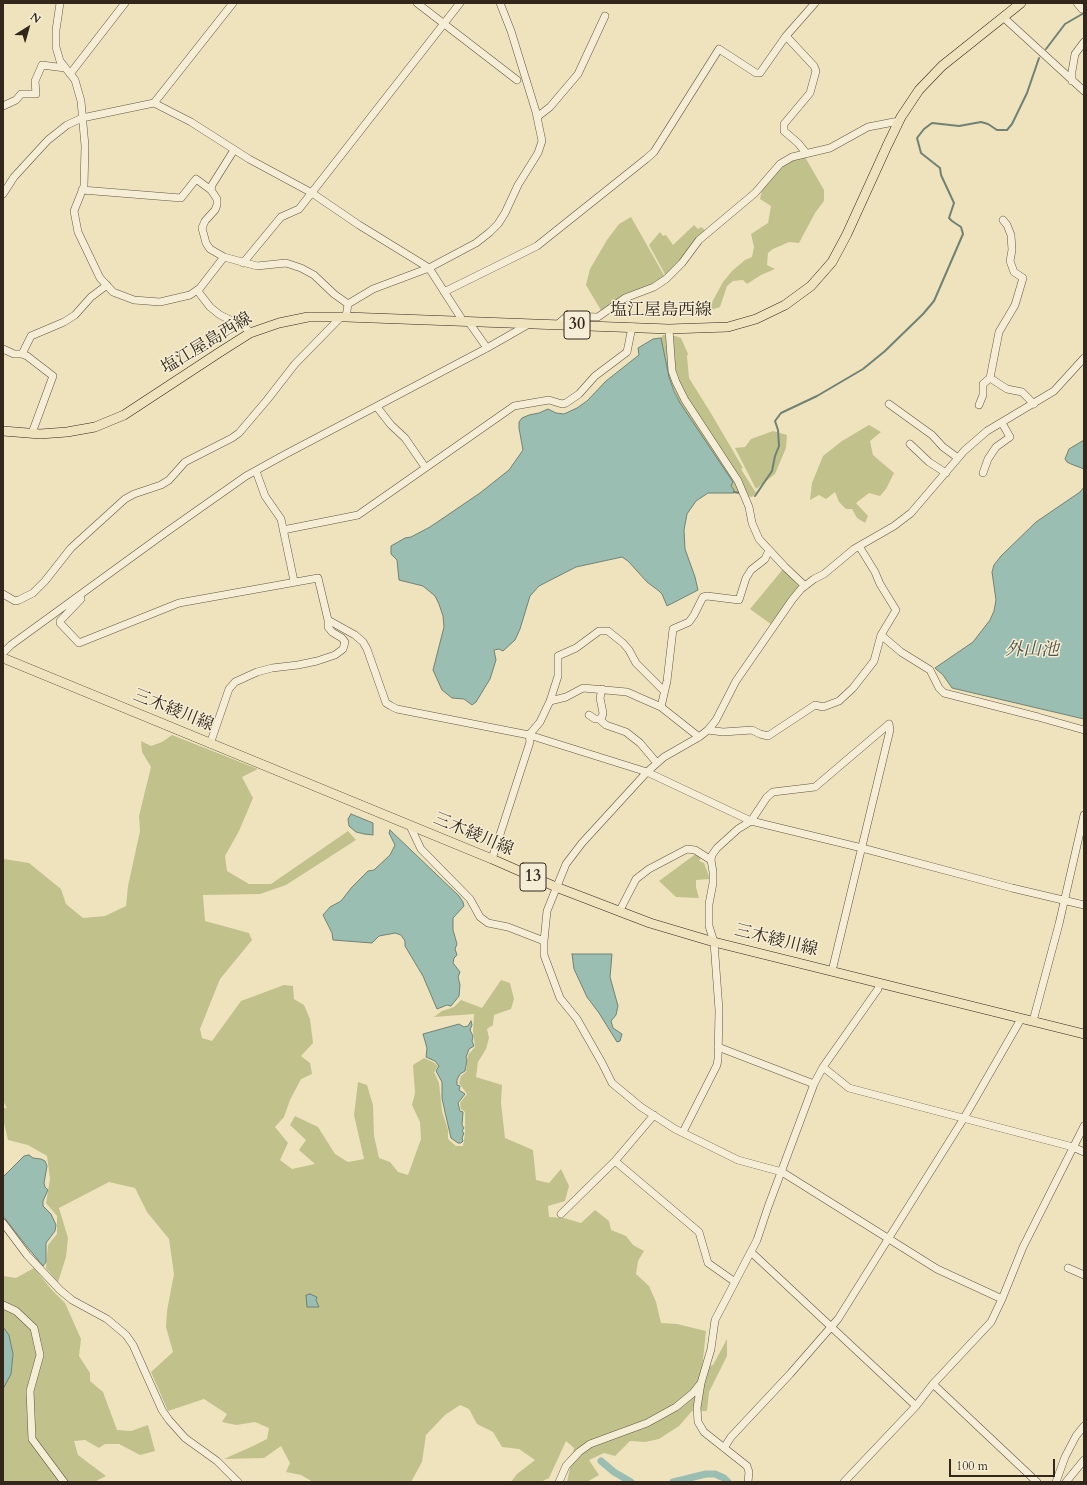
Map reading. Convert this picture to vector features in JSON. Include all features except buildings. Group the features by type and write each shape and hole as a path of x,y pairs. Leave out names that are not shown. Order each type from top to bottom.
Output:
{"main road":[{"name":"塩江屋島西線","path":"3,431 32,433 67,432 95,427 124,416 220,352 250,334 279,323 308,317 669,328 728,326 756,319 785,305 811,286 832,262 847,234 899,121 919,90 942,66 1021,3"},
{"name":"三木綾川線","path":"3,658 492,859 556,887 650,923 714,942 1084,1034"}],"street":[{"path":"60,3 56,30 56,48 60,61 75,80 81,100 85,146 84,186 74,211 78,232 100,278 113,292 134,300 160,302 190,295 197,290 224,257"},
{"path":"70,74 125,3"},
{"path":"154,103 233,3"},
{"path":"417,3 517,80"},
{"path":"243,263 282,217 299,209 460,3"},
{"path":"3,594 15,600 19,600 33,593 45,581 71,548 125,499 169,480 186,462 239,433 295,364 344,317 348,304 373,289 429,268 476,243 498,224 518,185 538,153 542,141 538,117 511,31 500,3"},
{"path":"444,292 537,246 654,152 719,49 756,73 760,73 786,36 815,3"},
{"path":"1077,3 1082,9"},
{"path":"538,117 550,107 578,74 605,16"},
{"path":"1003,17 1084,91"},
{"path":"786,36 816,70 810,93 784,124 784,131 798,143 806,153"},
{"path":"1072,81 1075,54 1084,42"},
{"path":"3,106 16,100 21,94 36,94 35,81 42,66 65,68"},
{"path":"3,194 14,177 48,140 66,124 82,118 154,103 191,122 234,150 312,193 360,226 429,268 465,321 487,348"},
{"path":"557,325 567,316 598,317 625,298 654,287 666,280 682,263 699,240 755,193 780,164 792,157 830,148 868,127 899,121"},
{"path":"212,190 212,185 234,150"},
{"path":"82,190 181,198 196,180 212,190 217,199 215,210 205,221 202,228 203,235 210,249 224,257 257,266 286,264 301,268 314,275 334,294 348,304"},
{"path":"979,405 983,395 983,384 990,378 1000,332 1015,305 1023,278 1014,272 1010,261 1012,250 1011,234 1003,220"},
{"path":"22,354 31,336 64,322 75,315 91,297 107,285"},
{"path":"197,290 210,307 220,315 243,326 250,334"},
{"path":"3,653 11,645 165,533 256,471 487,348 529,324"},
{"path":"284,530 358,515 514,406 549,400 562,404 566,403 579,394 595,376 627,352 632,327"},
{"path":"669,328 672,371 685,400 738,481 749,507 752,523 759,539 805,586"},
{"path":"3,349 14,354 22,354 54,376 32,433"},
{"path":"1002,1299 937,1268 782,1172 738,1160 675,1129 612,1083 576,1019 560,998 544,955 544,941 547,911 566,864 582,843 647,772 664,757 708,730 716,720 736,681 792,600 805,586 824,574 854,549 894,526 911,513 946,474 964,451 987,431 1054,392 1084,358"},
{"path":"990,378 1007,389 1022,392 1034,404"},
{"path":"889,404 932,435 943,447 958,458"},
{"path":"377,407 390,425 405,438 425,467"},
{"path":"983,473 988,459 996,447 1010,437 1002,423"},
{"path":"910,444 929,462 946,474"},
{"path":"256,471 265,496 281,519 294,582"},
{"path":"708,730 724,732 752,730 768,736 815,705 823,706 839,701 853,688 874,661 882,636 896,610 859,546"},
{"path":"661,707 667,681 672,630 689,622 703,597 707,596 739,600 751,570 765,559 769,550"},
{"path":"79,596 81,599 60,620 60,623 79,643 179,603 318,578 328,620 328,627 345,642 344,649 335,655 317,661 272,668 257,672 235,682 229,689 210,744"},
{"path":"328,620 355,635 363,642 367,649 386,703 397,709 529,735 647,772 751,821 1084,905"},
{"path":"492,859 530,742 529,735 540,722 550,701 558,676 558,656 576,648 590,636 599,631 608,631 623,643 629,650 636,663 664,691"},
{"path":"882,636 901,652 930,670 939,688 944,693 1038,716 1084,730"},
{"path":"550,701 566,697 583,688 627,692 661,707 700,736"},
{"path":"599,720 603,713 600,698 602,689"},
{"path":"590,716 606,725 626,732 640,743 657,763"},
{"path":"683,1132 717,1065 719,1010 714,942 709,926 709,904 713,883 712,855 717,848 738,829 751,821 767,797 773,792 815,787 889,724 890,730 832,971"},
{"path":"1033,1021 1064,901 1084,815"},
{"path":"410,826 421,849 470,899 480,917 488,923 508,927 544,941"},
{"path":"619,912 636,879 649,869 687,849 695,850 711,860"},
{"path":"748,1482 747,1466 704,1432 698,1422 697,1408 701,1383 711,1349 715,1320 757,1240 814,1084 823,1067 878,989 879,984"},
{"path":"724,1448 731,1437 832,1328 964,1118 1022,1019"},
{"path":"718,1047 814,1084"},
{"path":"823,1067 849,1088 1073,1147 1084,1152"},
{"path":"560,1214 615,1161 654,1115"},
{"path":"844,1482 916,1406 933,1384 991,1322 1023,1247 1084,1126"},
{"path":"615,1161 699,1232 708,1263 735,1282"},
{"path":"3,1223 27,1255 60,1290 72,1300 106,1319 126,1335 133,1345 162,1410 169,1420 185,1438 217,1462 238,1482"},
{"path":"751,1252 916,1406"},
{"path":"1068,1268 1084,1275"},
{"path":"3,1304 16,1311 34,1328 40,1355 30,1391 32,1439 64,1482"},
{"path":"559,1482 566,1466 579,1452 590,1444 647,1423 670,1410 693,1393 701,1383"},
{"path":"933,1384 1037,1482"},
{"path":"1056,1482 1065,1457 1076,1436 1084,1426"},
{"path":"1066,1482 1084,1460"}],"green space":[{"path":"805,157 824,190 824,201 815,213 799,243 789,242 773,249 768,253 767,265 775,269 761,275 747,284 743,280 733,281 727,286 720,307 711,310 711,304 723,282 732,271 745,260 752,257 754,247 751,234 768,223 771,206 760,199 762,190 774,173 794,159"},
{"path":"631,217 665,277 624,295 602,312 586,285 590,269 607,240 619,224"},
{"path":"694,225 698,229 701,227 705,230 666,276 649,245 660,232 663,236 666,235 673,245"},
{"path":"663,335 681,338 688,354 689,378 743,468 741,469 756,493 752,497 734,493 731,486 732,482 680,403 669,377 661,339"},
{"path":"869,425 881,432 870,441 873,455 894,473 886,489 880,496 869,493 856,503 868,516 865,523 857,518 852,509 846,509 839,502 835,492 826,499 819,495 810,500 812,483 823,456 842,441"},
{"path":"773,431 787,435 786,448 775,474 756,489 735,448 745,447 751,439"},
{"path":"783,569 799,587 772,625 750,609"},
{"path":"172,735 258,769 242,777 253,798 239,831 225,856 227,871 249,884 271,884 348,831 356,840 286,885 260,894 203,895 205,921 249,933 252,940 220,979 200,1029 202,1038 212,1041 241,1001 284,985 293,986 294,999 304,1005 310,1019 313,1043 301,1056 310,1063 312,1074 301,1079 290,1100 284,1117 275,1127 288,1143 280,1160 292,1169 315,1164 299,1150 306,1140 290,1125 295,1116 318,1127 335,1154 348,1162 364,1159 354,1115 358,1082 367,1085 373,1105 374,1136 379,1158 390,1162 398,1172 408,1175 421,1139 420,1122 412,1105 415,1093 413,1065 424,1058 438,1066 434,1072 439,1083 442,1111 448,1130 448,1139 456,1146 463,1146 465,1134 465,1112 461,1109 460,1103 467,1094 459,1083 461,1076 466,1072 468,1055 475,1047 473,1031 474,1014 434,1017 442,1011 454,1007 461,1000 482,1008 501,980 510,983 514,999 511,1009 494,1015 493,1025 487,1029 489,1038 486,1049 478,1062 476,1077 502,1085 501,1103 505,1138 533,1150 536,1180 549,1183 561,1169 569,1186 565,1201 548,1206 549,1217 564,1218 581,1223 595,1210 609,1221 611,1230 626,1236 633,1245 644,1251 638,1261 636,1274 649,1286 656,1302 661,1323 677,1324 706,1331 702,1369 713,1365 727,1339 727,1356 709,1392 707,1411 692,1411 679,1426 659,1439 645,1442 630,1441 615,1456 604,1453 589,1460 599,1475 587,1482 567,1482 574,1448 566,1441 549,1478 541,1482 511,1482 517,1474 535,1460 519,1449 502,1447 493,1432 477,1424 469,1409 460,1405 445,1415 426,1435 422,1462 411,1482 313,1482 301,1475 286,1472 290,1463 281,1446 264,1458 224,1459 267,1439 269,1428 255,1422 236,1425 222,1422 227,1414 204,1399 168,1411 151,1372 173,1352 166,1327 167,1311 174,1274 169,1239 147,1212 135,1188 109,1182 59,1208 68,1238 66,1257 58,1282 46,1268 48,1245 57,1234 57,1216 46,1203 50,1179 47,1156 28,1145 8,1140 3,1119 3,1108 7,1108 3,1101 3,860 29,863 61,889 66,904 83,918 105,916 126,906 128,886 140,831 139,816 151,767 142,752 141,741 151,746 162,742"},
{"path":"697,853 701,858 699,861 704,863 710,879 696,880 699,898 676,897 659,881"},
{"path":"34,1268 65,1303 81,1339 79,1356 90,1373 90,1381 103,1392 117,1430 131,1431 148,1425 155,1451 140,1455 119,1444 105,1444 99,1448 85,1440 74,1441 78,1455 106,1476 94,1482 3,1482 3,1276 16,1278"}],"water":[{"path":"661,338 669,377 680,403 733,482 731,486 734,493 708,493 696,501 687,514 684,530 685,549 698,590 667,606 662,594 647,582 628,561 622,557 576,567 539,586 530,596 515,640 503,651 499,649 494,650 496,660 490,679 476,702 472,705 464,699 452,698 442,690 433,670 444,627 443,616 439,604 435,596 423,586 399,580 397,560 391,554 391,546 430,527 480,493 509,470 523,450 519,428 519,422 522,418 548,409 556,413 564,414 577,408 587,401 606,381 639,355 638,348 653,339"},
{"path":"1084,440 1084,469 1067,462 1065,459 1069,449"},
{"name":"外山池","path":"1084,487 1084,719 952,688 943,675 935,668 973,642 990,620 994,611 996,600 992,572 994,565 1001,556 1036,522 1080,492"},
{"path":"351,814 373,823 373,835 356,832 349,826 348,819"},
{"path":"390,830 459,896 463,902 464,906 453,918 453,930 457,944 455,949 457,955 454,958 453,963 460,972 458,977 460,985 459,996 451,1006 447,1005 437,1009 423,976 405,946 405,941 401,935 395,933 379,936 372,943 333,940 332,933 323,915 330,907 341,901 368,871 374,870 390,855 395,845 389,833"},
{"path":"572,954 612,954 610,977 618,1006 616,1015 611,1021 613,1028 622,1034 620,1041 617,1042 587,997 574,969"},
{"path":"471,1021 472,1025 470,1030 473,1036 472,1041 474,1046 469,1049 466,1057 467,1060 465,1071 460,1074 457,1080 457,1085 460,1086 459,1090 465,1094 458,1103 460,1111 463,1112 462,1125 464,1128 462,1131 464,1133 462,1138 463,1141 458,1143 451,1138 442,1098 442,1082 436,1071 439,1066 435,1061 426,1057 427,1048 423,1034 459,1024 464,1027 468,1026"},
{"path":"29,1155 33,1158 45,1161 47,1166 44,1183 48,1190 43,1201 43,1206 51,1214 56,1225 55,1231 46,1243 46,1262 43,1266 3,1216 3,1177 24,1156"},
{"path":"310,1294 317,1297 316,1300 319,1307 307,1307 306,1295"},
{"path":"3,1327 9,1335 13,1354 11,1374 3,1389"}],"waterway":[{"path":"1046,49 1065,24 1084,13"},
{"path":"755,496 772,471 779,446 778,430 775,421 781,413 817,396 863,369 885,351 923,314 934,301 963,234 961,227 949,218 954,203 941,175 940,168 921,153 917,138 924,129 932,123 959,126 981,122 988,124 997,130 1007,130 1012,124 1027,93 1039,58"},
{"path":"734,492 741,493"},
{"path":"601,1461 614,1472 631,1482"},
{"path":"673,1482 706,1474 715,1474 724,1478 728,1482"}]}
